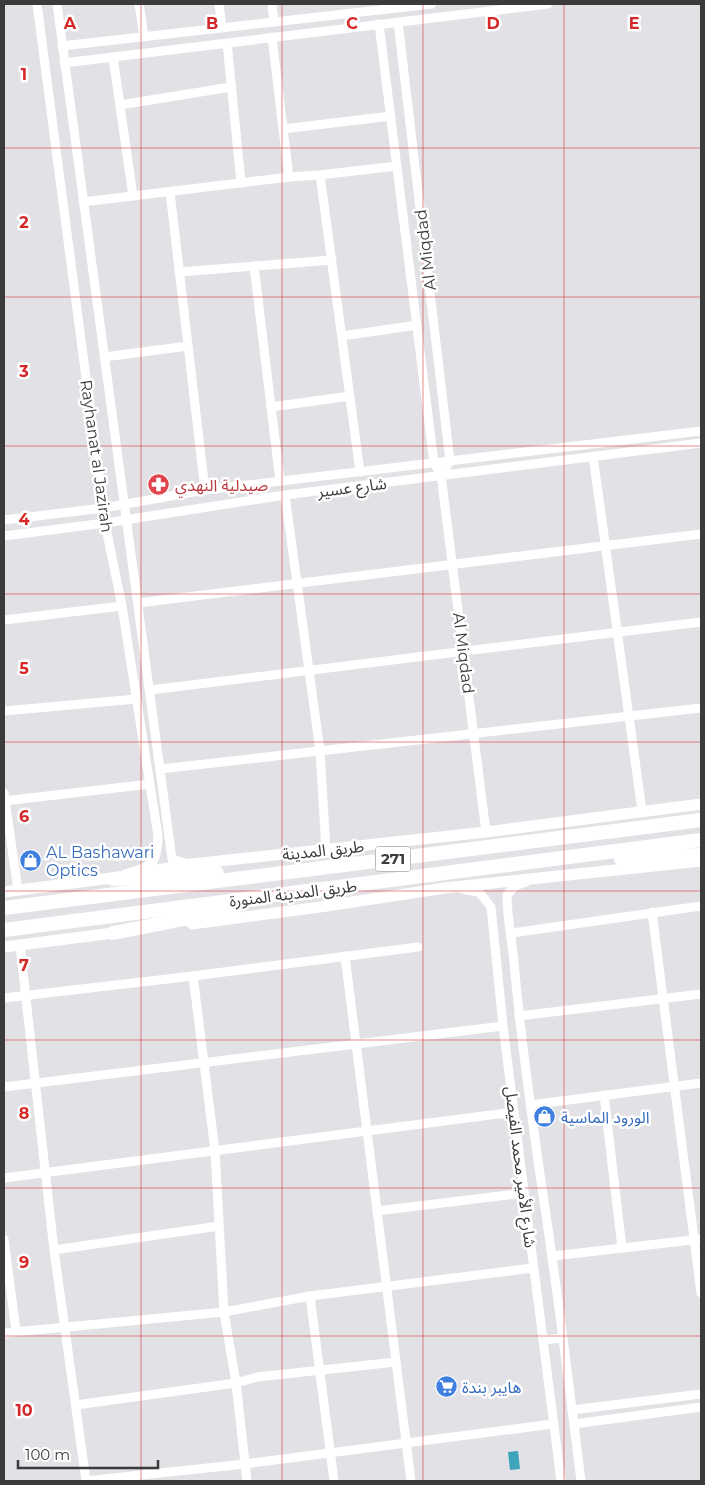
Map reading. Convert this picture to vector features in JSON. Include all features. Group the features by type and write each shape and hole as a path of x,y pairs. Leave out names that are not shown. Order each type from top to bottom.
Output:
{"highway":[{"path":"627,829 701,812"},
{"name":"طريق المدينة المنورة","path":"4,908 701,820"},
{"name":"طريق المدينة المنورة","path":"4,930 701,840"},
{"path":"518,864 701,855"},
{"path":"113,879 325,868"},
{"path":"113,934 359,884"}],"main road":[{"name":"طريق المدينة","path":"4,892 113,879 192,864 486,832 642,810 701,804"},
{"path":"4,947 320,907 445,888 701,861"}],"street":[{"name":"Rayhanat al Jazirah","path":"36,4 105,523 122,606 158,836 156,860 150,866 113,879"},
{"name":"Rayhanat al Jazirah","path":"56,4 172,859 192,864"},
{"path":"139,4 144,37"},
{"path":"219,4 222,28"},
{"path":"272,4 274,22"},
{"path":"62,46 274,22 378,7 432,4"},
{"path":"64,63 548,4"},
{"name":"Al Miqdad","path":"398,22 450,461"},
{"name":"Al Miqdad","path":"379,24 434,463 441,475 486,832"},
{"path":"272,37 289,176"},
{"path":"227,43 242,183"},
{"path":"114,57 133,196"},
{"path":"120,105 231,87"},
{"path":"283,129 391,116"},
{"path":"83,202 289,176 320,175 397,166"},
{"path":"320,175 360,472"},
{"path":"170,192 205,490"},
{"path":"179,272 332,260"},
{"path":"254,266 280,481"},
{"path":"342,336 417,326"},
{"path":"104,356 188,346"},
{"path":"271,407 350,396"},
{"name":"شارع عسير","path":"4,520 103,508 205,490 701,431"},
{"name":"شارع عسير","path":"4,536 105,523 285,495 701,443"},
{"path":"593,456 642,810"},
{"path":"441,475 450,461"},
{"path":"285,495 320,751 326,850"},
{"path":"138,604 701,534"},
{"path":"4,620 122,606"},
{"path":"150,690 701,622"},
{"path":"4,711 136,699"},
{"path":"160,769 701,708"},
{"path":"18,890 4,798 150,784"},
{"name":"شارع الأمير محمد الفيصل","path":"536,878 515,886 507,895 530,1105 553,1256 582,1481"},
{"name":"شارع الأمير محمد الفيصل","path":"445,888 480,892 492,907 503,1026 560,1481"},
{"path":"512,933 701,906"},
{"path":"652,912 674,1086 698,1239 701,1293"},
{"path":"493,921 509,918"},
{"path":"20,945 44,1172 85,1481 167,1477 330,1452 553,1424"},
{"path":"4,998 418,947"},
{"path":"345,956 411,1481"},
{"path":"194,976 215,1151 224,1312 236,1383 247,1481"},
{"path":"519,1016 701,994"},
{"path":"4,1087 503,1026"},
{"path":"530,1105 701,1083"},
{"path":"604,1095 622,1248"},
{"path":"4,1178 514,1112"},
{"path":"377,1211 524,1193"},
{"path":"54,1250 219,1226"},
{"path":"4,1239 16,1332"},
{"path":"553,1256 698,1239"},
{"path":"4,1333 224,1312 310,1296 533,1268"},
{"path":"310,1296 334,1481"},
{"path":"542,1340 563,1338"},
{"path":"76,1405 236,1383 258,1377 396,1362"},
{"path":"572,1410 701,1394"},
{"path":"669,1398 671,1411"},
{"path":"574,1424 701,1407"}],"water":[{"path":"518,1451 520,1469 510,1470 508,1452"}],"place":[{"name":"صيدلية النهدي","path":"159,485"},
{"name":"AL Bashawari Optics","path":"30,861"},
{"name":"الورود الماسية","path":"545,1117"},
{"name":"هايبر بندة","path":"446,1387"}]}
